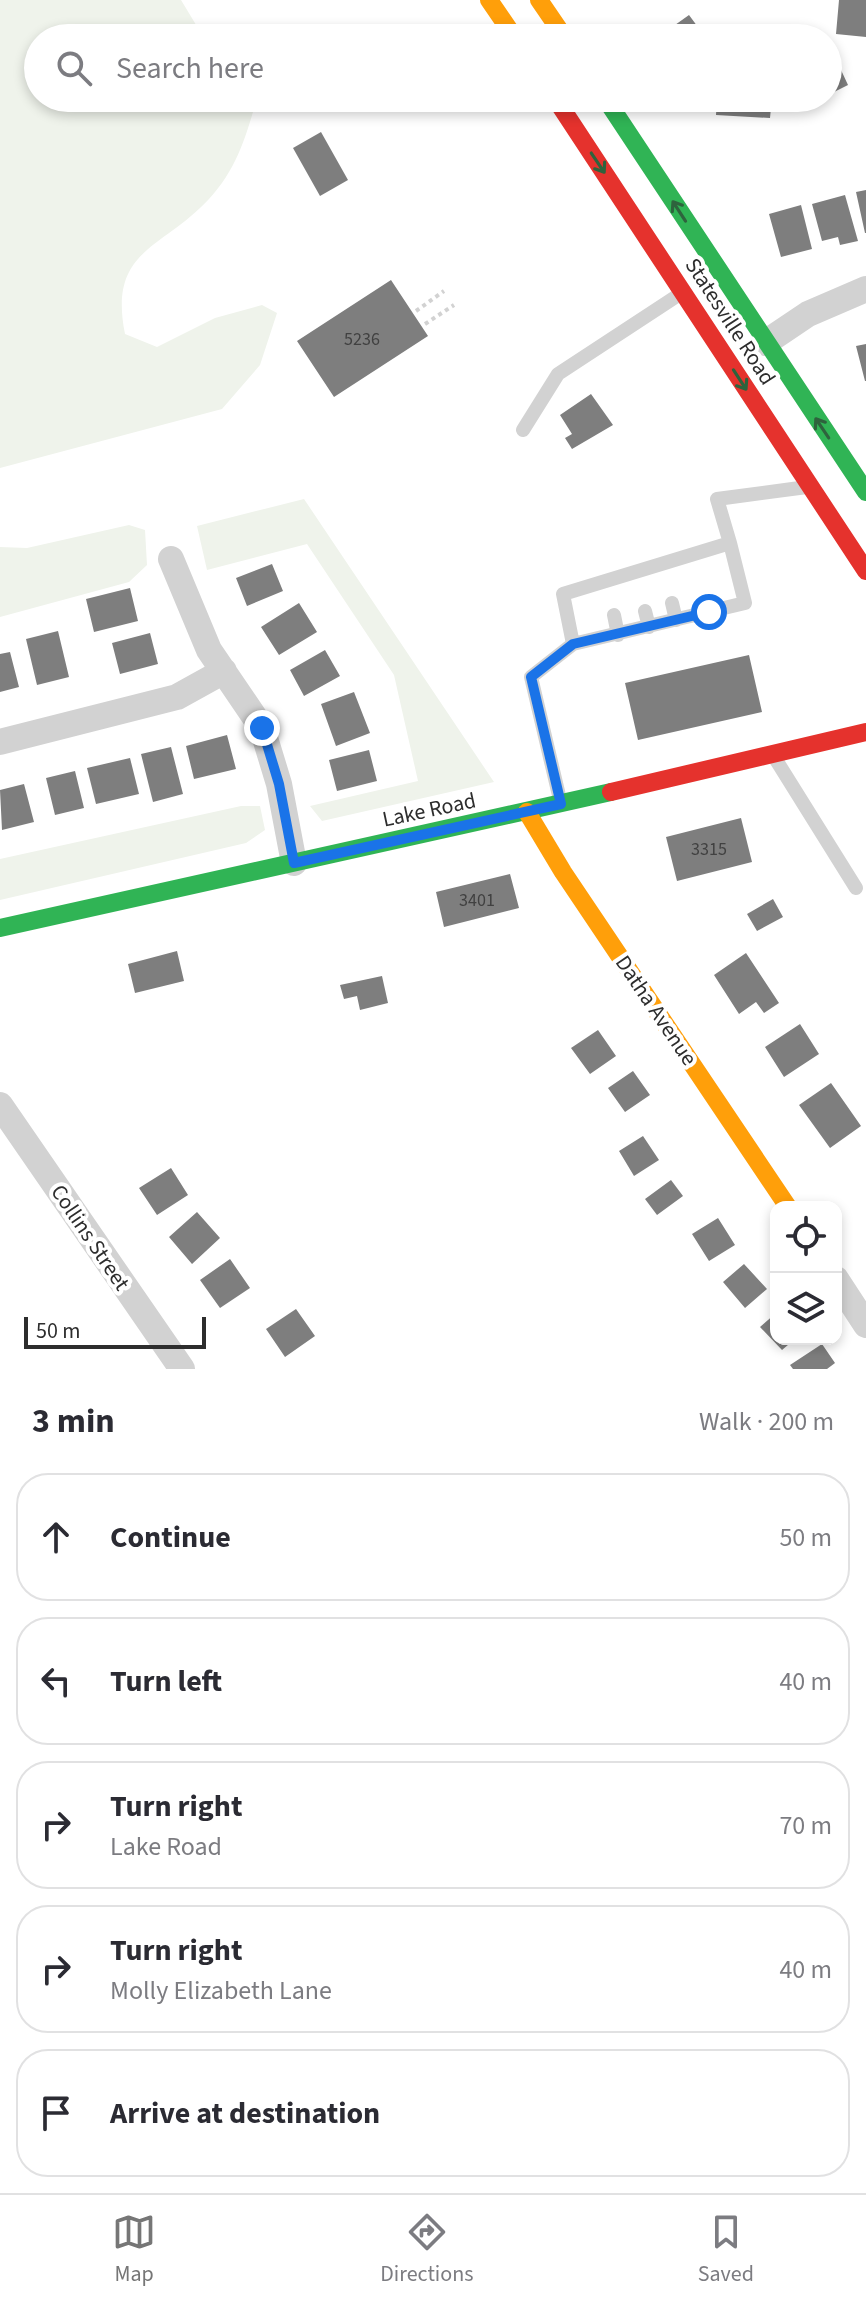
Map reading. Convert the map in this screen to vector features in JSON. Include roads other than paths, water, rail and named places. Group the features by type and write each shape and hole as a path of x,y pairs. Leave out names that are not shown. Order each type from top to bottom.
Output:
{"street":[{"path":"489,0 505,24"},
{"path":"539,0 555,24"},
{"name":"Statesville Road","path":"564,112 866,571"},
{"name":"Statesville Road","path":"614,112 866,492"},
{"path":"765,343 808,314 866,289"},
{"path":"171,559 209,650 262,728 279,784 294,863"},
{"path":"0,742 177,697 224,671"},
{"name":"Lake Road","path":"0,928 527,812 866,732"},
{"name":"Datha Avenue","path":"527,812 563,872 784,1201"},
{"name":"Collins Street","path":"0,1105 182,1369"},
{"path":"842,1288 866,1325"}],"lane":[{"path":"523,430 558,374 683,291"},
{"path":"561,804 531,677 573,644 745,603 717,499 808,487"},
{"path":"573,644 563,594 607,586 664,569 695,554 730,543"},
{"path":"695,554 700,570"},
{"path":"706,596 709,612"},
{"path":"672,603 676,620"},
{"path":"645,611 649,627"},
{"path":"614,615 618,635"},
{"path":"773,754 856,888"}]}
